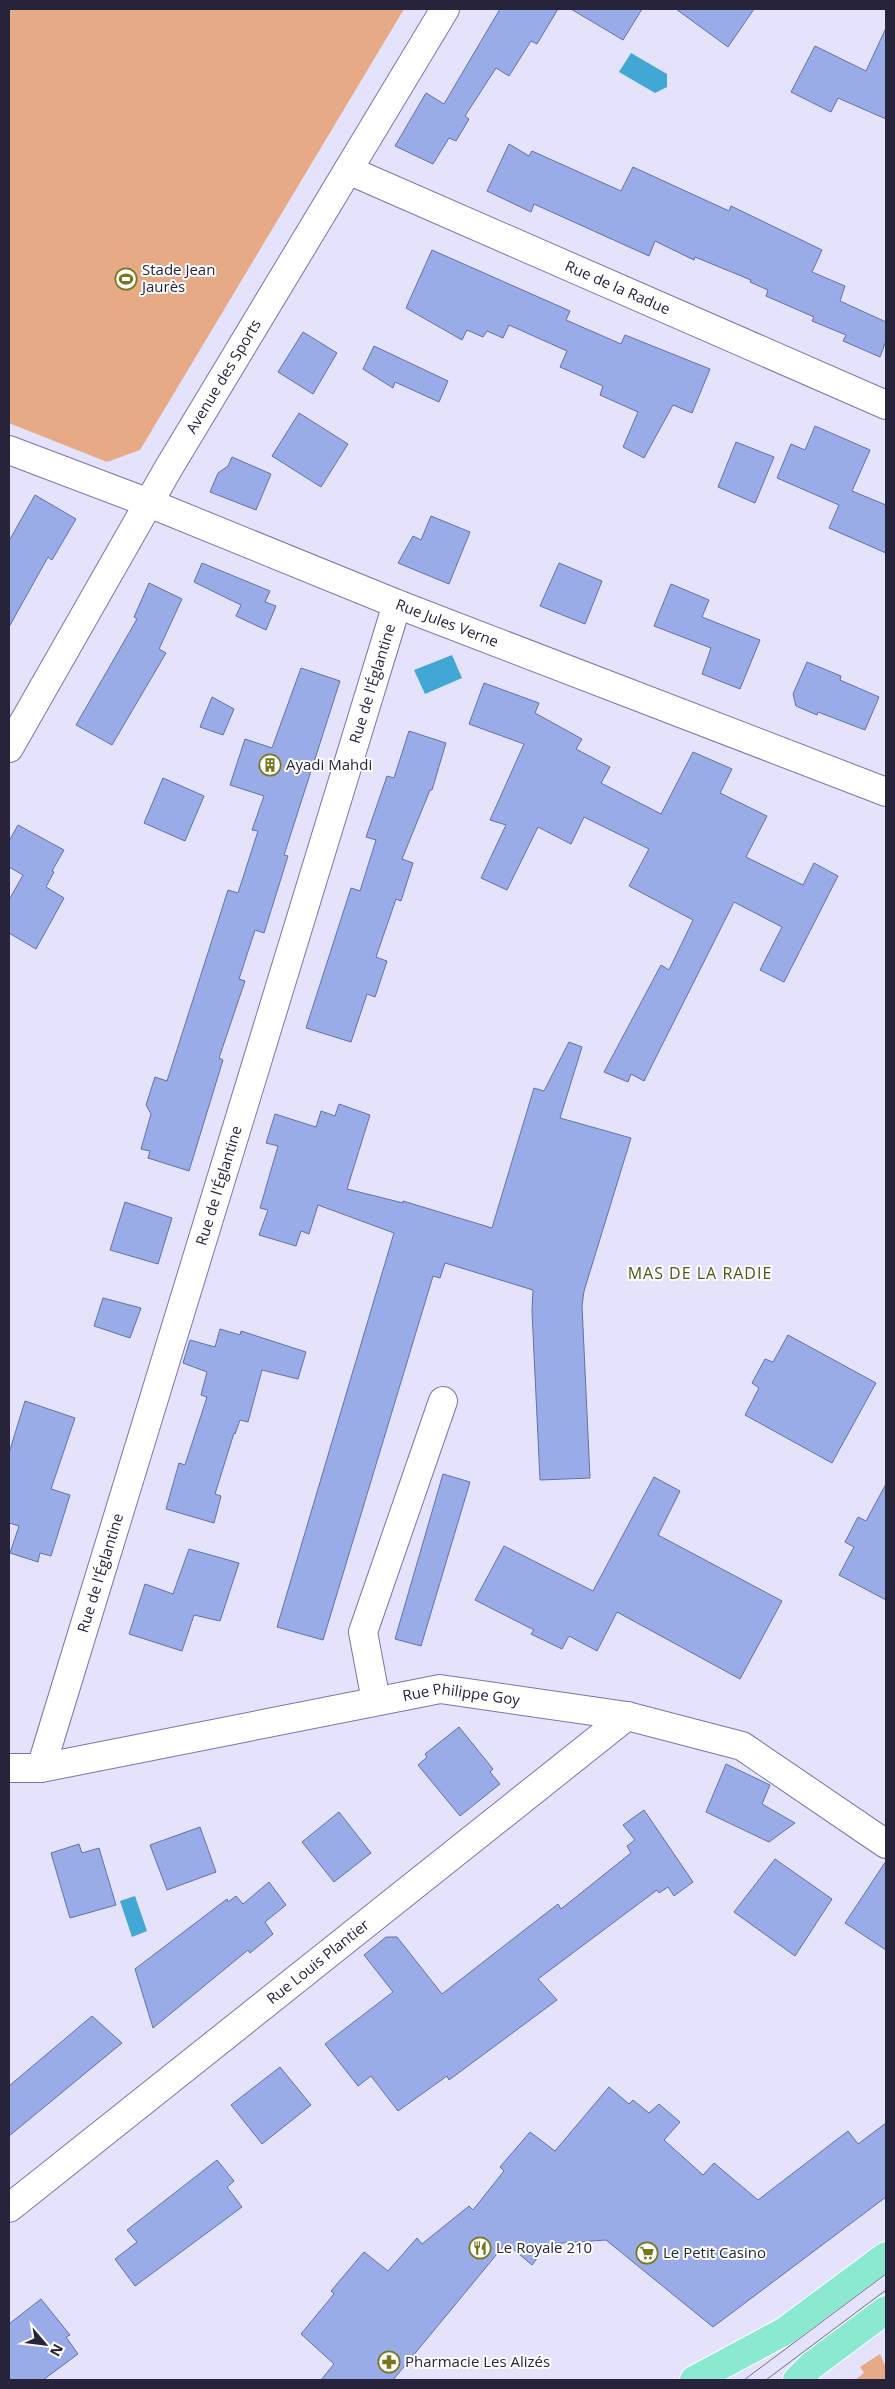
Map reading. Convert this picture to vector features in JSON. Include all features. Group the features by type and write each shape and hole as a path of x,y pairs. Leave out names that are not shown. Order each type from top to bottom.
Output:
{"main road":[{"path":"697,2379 785,2331 886,2256"},
{"path":"797,2380 811,2366 886,2310"}],"street":[{"name":"Avenue des Sports","path":"9,748 168,469 444,9"},
{"name":"Rue de la Radue","path":"348,170 886,405"},
{"name":"Rue Jules Verne","path":"9,450 149,503 397,604 886,792"},
{"name":"Rue de l'Églantine","path":"41,1768 397,604"},
{"path":"376,1701 363,1632 443,1401"},
{"name":"Rue Philippe Goy","path":"9,1768 41,1768 440,1689 627,1716 742,1746 886,1844"},
{"name":"Rue Louis Plantier","path":"9,2208 627,1716"}],"shaded area":[{"name":"Stade Jean Jaurès","path":"9,9 404,9 140,450 107,462 9,423"},
{"path":"880,2354 886,2367 886,2379 855,2380 864,2373 860,2367"}],"water":[{"path":"631,53 667,74 667,87 655,93 619,72"},
{"path":"452,655 462,678 425,694 414,670"},
{"path":"135,1896 147,1931 132,1937 120,1901"}],"building":[{"path":"500,9 558,9 537,44 531,41 509,76 496,68 465,116 469,119 456,141 449,138 433,164 395,146 426,93 444,104"},
{"path":"571,9 642,9 623,40"},
{"path":"676,9 754,9 728,47"},
{"path":"886,28 886,119 838,98 831,112 791,92 815,46 866,71"},
{"path":"509,144 529,156 532,151 621,191 633,167 729,211 731,206 822,250 812,272 845,286 840,301 886,322 886,341 880,357 843,341 846,335 812,321 814,317 766,296 768,290 750,282 751,280 695,257 694,260 655,241 649,256 534,204 531,212 487,191"},
{"path":"432,250 570,311 566,320 621,344 625,335 710,369 692,413 673,405 644,458 623,447 638,412 600,395 603,386 560,367 567,351 509,325 503,338 487,331 483,337 467,330 462,340 406,308"},
{"path":"303,332 337,353 313,394 278,372"},
{"path":"374,346 448,381 439,402 395,382 393,388 363,369"},
{"path":"299,413 348,444 321,487 272,456"},
{"path":"815,426 870,450 852,491 886,505 886,553 829,528 839,505 777,478 791,444 805,450"},
{"path":"736,442 774,457 755,503 718,487"},
{"path":"232,457 271,474 256,510 210,492 218,473 228,466"},
{"path":"35,495 76,519 52,560 48,557 9,627 9,541"},
{"path":"431,516 470,532 449,584 398,563 413,536 421,540"},
{"path":"202,563 270,591 265,602 276,606 266,630 236,616 241,605 194,582"},
{"path":"559,563 602,581 585,624 540,606"},
{"path":"149,583 182,599 159,649 166,653 112,745 76,725 137,619 134,617"},
{"path":"671,584 709,600 702,617 760,640 740,689 702,674 711,648 654,626"},
{"path":"807,662 841,676 840,680 879,697 865,730 818,712 817,715 796,706 793,694"},
{"path":"301,668 340,681 284,855 288,856 264,933 255,930 239,979 245,981 219,1058 223,1060 189,1171 148,1158 150,1151 141,1149 151,1114 146,1105 155,1077 167,1081 228,890 238,893 258,831 252,830 264,796 230,785 245,739 272,748"},
{"path":"484,683 539,703 535,713 582,739 576,749 610,767 601,783 661,814 693,752 732,769 720,793 767,816 746,857 803,885 814,863 838,876 784,982 760,970 782,927 734,902 644,1081 631,1074 628,1082 604,1072 661,965 669,970 693,920 629,886 649,849 584,817 571,844 538,827 507,890 481,878 506,825 490,820 524,744 469,724"},
{"path":"212,697 234,709 223,735 200,727"},
{"path":"409,731 446,743 432,790 430,790 402,859 413,863 401,901 396,899 376,957 387,961 375,997 367,994 351,1042 306,1028 351,888 360,891 376,840 366,837 387,776 394,778"},
{"path":"163,778 204,796 185,841 144,823"},
{"path":"18,825 64,850 52,871 54,872 46,887 64,898 36,949 9,933 9,900 23,875 9,867 9,841"},
{"path":"569,1042 582,1047 560,1118 631,1138 584,1291 582,1306 590,1478 540,1480 532,1311 533,1290 445,1263 440,1278 433,1276 323,1640 277,1627 394,1233 318,1205 309,1234 301,1231 296,1246 259,1235 268,1210 260,1208 278,1146 266,1143 275,1114 316,1127 321,1111 335,1116 339,1104 370,1115 347,1189 403,1203 403,1201 492,1228 534,1088 544,1091"},
{"path":"125,1202 172,1218 158,1264 110,1250"},
{"path":"103,1298 141,1308 130,1338 94,1326"},
{"path":"220,1329 240,1335 241,1331 306,1352 298,1379 262,1370 248,1422 240,1420 234,1433 215,1494 221,1496 214,1523 166,1509 179,1463 185,1465 207,1397 201,1395 207,1372 183,1363 190,1340 215,1347"},
{"path":"788,1335 876,1383 832,1463 745,1415 759,1388 752,1383 765,1359 773,1362"},
{"path":"25,1401 75,1418 51,1489 70,1495 51,1556 40,1553 38,1562 10,1553 19,1526 9,1523 9,1453"},
{"path":"443,1474 470,1482 421,1646 395,1639"},
{"path":"654,1477 680,1491 658,1535 782,1601 740,1679 617,1612 597,1651 569,1636 562,1649 531,1634 534,1630 475,1600 504,1546 593,1591"},
{"path":"886,1484 886,1600 839,1575 854,1547 845,1542 858,1517 866,1521"},
{"path":"189,1549 239,1563 220,1621 194,1615 182,1651 129,1634 145,1584 173,1594"},
{"path":"459,1727 493,1769 490,1772 500,1784 460,1816 418,1765 427,1757 425,1754"},
{"path":"726,1764 770,1785 762,1804 795,1823 769,1842 706,1812"},
{"path":"644,1810 693,1882 674,1896 668,1887 659,1893 657,1890 538,1979 557,2000 449,2080 447,2076 398,2111 371,2076 358,2086 325,2044 393,1992 364,1955 386,1937 397,1937 442,1994 558,1904 561,1909 631,1853 627,1846 635,1840 623,1825"},
{"path":"339,1812 371,1853 334,1882 302,1842"},
{"path":"200,1827 216,1872 167,1890 150,1845"},
{"path":"79,1844 82,1853 99,1848 116,1905 70,1918 51,1853"},
{"path":"775,1859 832,1899 795,1956 734,1912"},
{"path":"886,1861 886,1950 845,1923"},
{"path":"269,1882 286,1905 265,1922 273,1934 250,1953 248,1950 153,2028 135,1969 227,1899 228,1902 236,1896 243,1904"},
{"path":"92,2016 122,2043 9,2136 9,2086"},
{"path":"280,2067 311,2105 262,2144 231,2105"},
{"path":"609,2087 629,2104 633,2100 649,2113 659,2104 680,2122 664,2140 703,2175 714,2163 758,2200 848,2131 858,2144 886,2123 886,2197 713,2327 606,2240 548,2244 532,2265 506,2243 393,2380 321,2380 334,2364 301,2334 334,2294 331,2291 364,2252 388,2271 417,2238 422,2244 469,2206 473,2210 504,2171 500,2167 530,2132 555,2151"},
{"path":"217,2160 234,2181 227,2187 242,2207 135,2286 115,2259 137,2242 127,2230"},
{"path":"41,2299 70,2335 66,2337 78,2354 43,2380 9,2380 9,2324"}],"tram line":[{"path":"744,2380 886,2274"},
{"path":"766,2380 886,2290"}],"place":[{"name":"Stade Jean Jaurès","path":"126,279"},
{"name":"Ayadi Mahdi","path":"270,765"},
{"name":"Le Royale 210","path":"480,2248"},
{"name":"Le Petit Casino","path":"647,2253"},
{"name":"Pharmacie Les Alizés","path":"389,2362"}],"district":[{"name":"MAS DE LA RADIE","path":"700,1273"}]}
